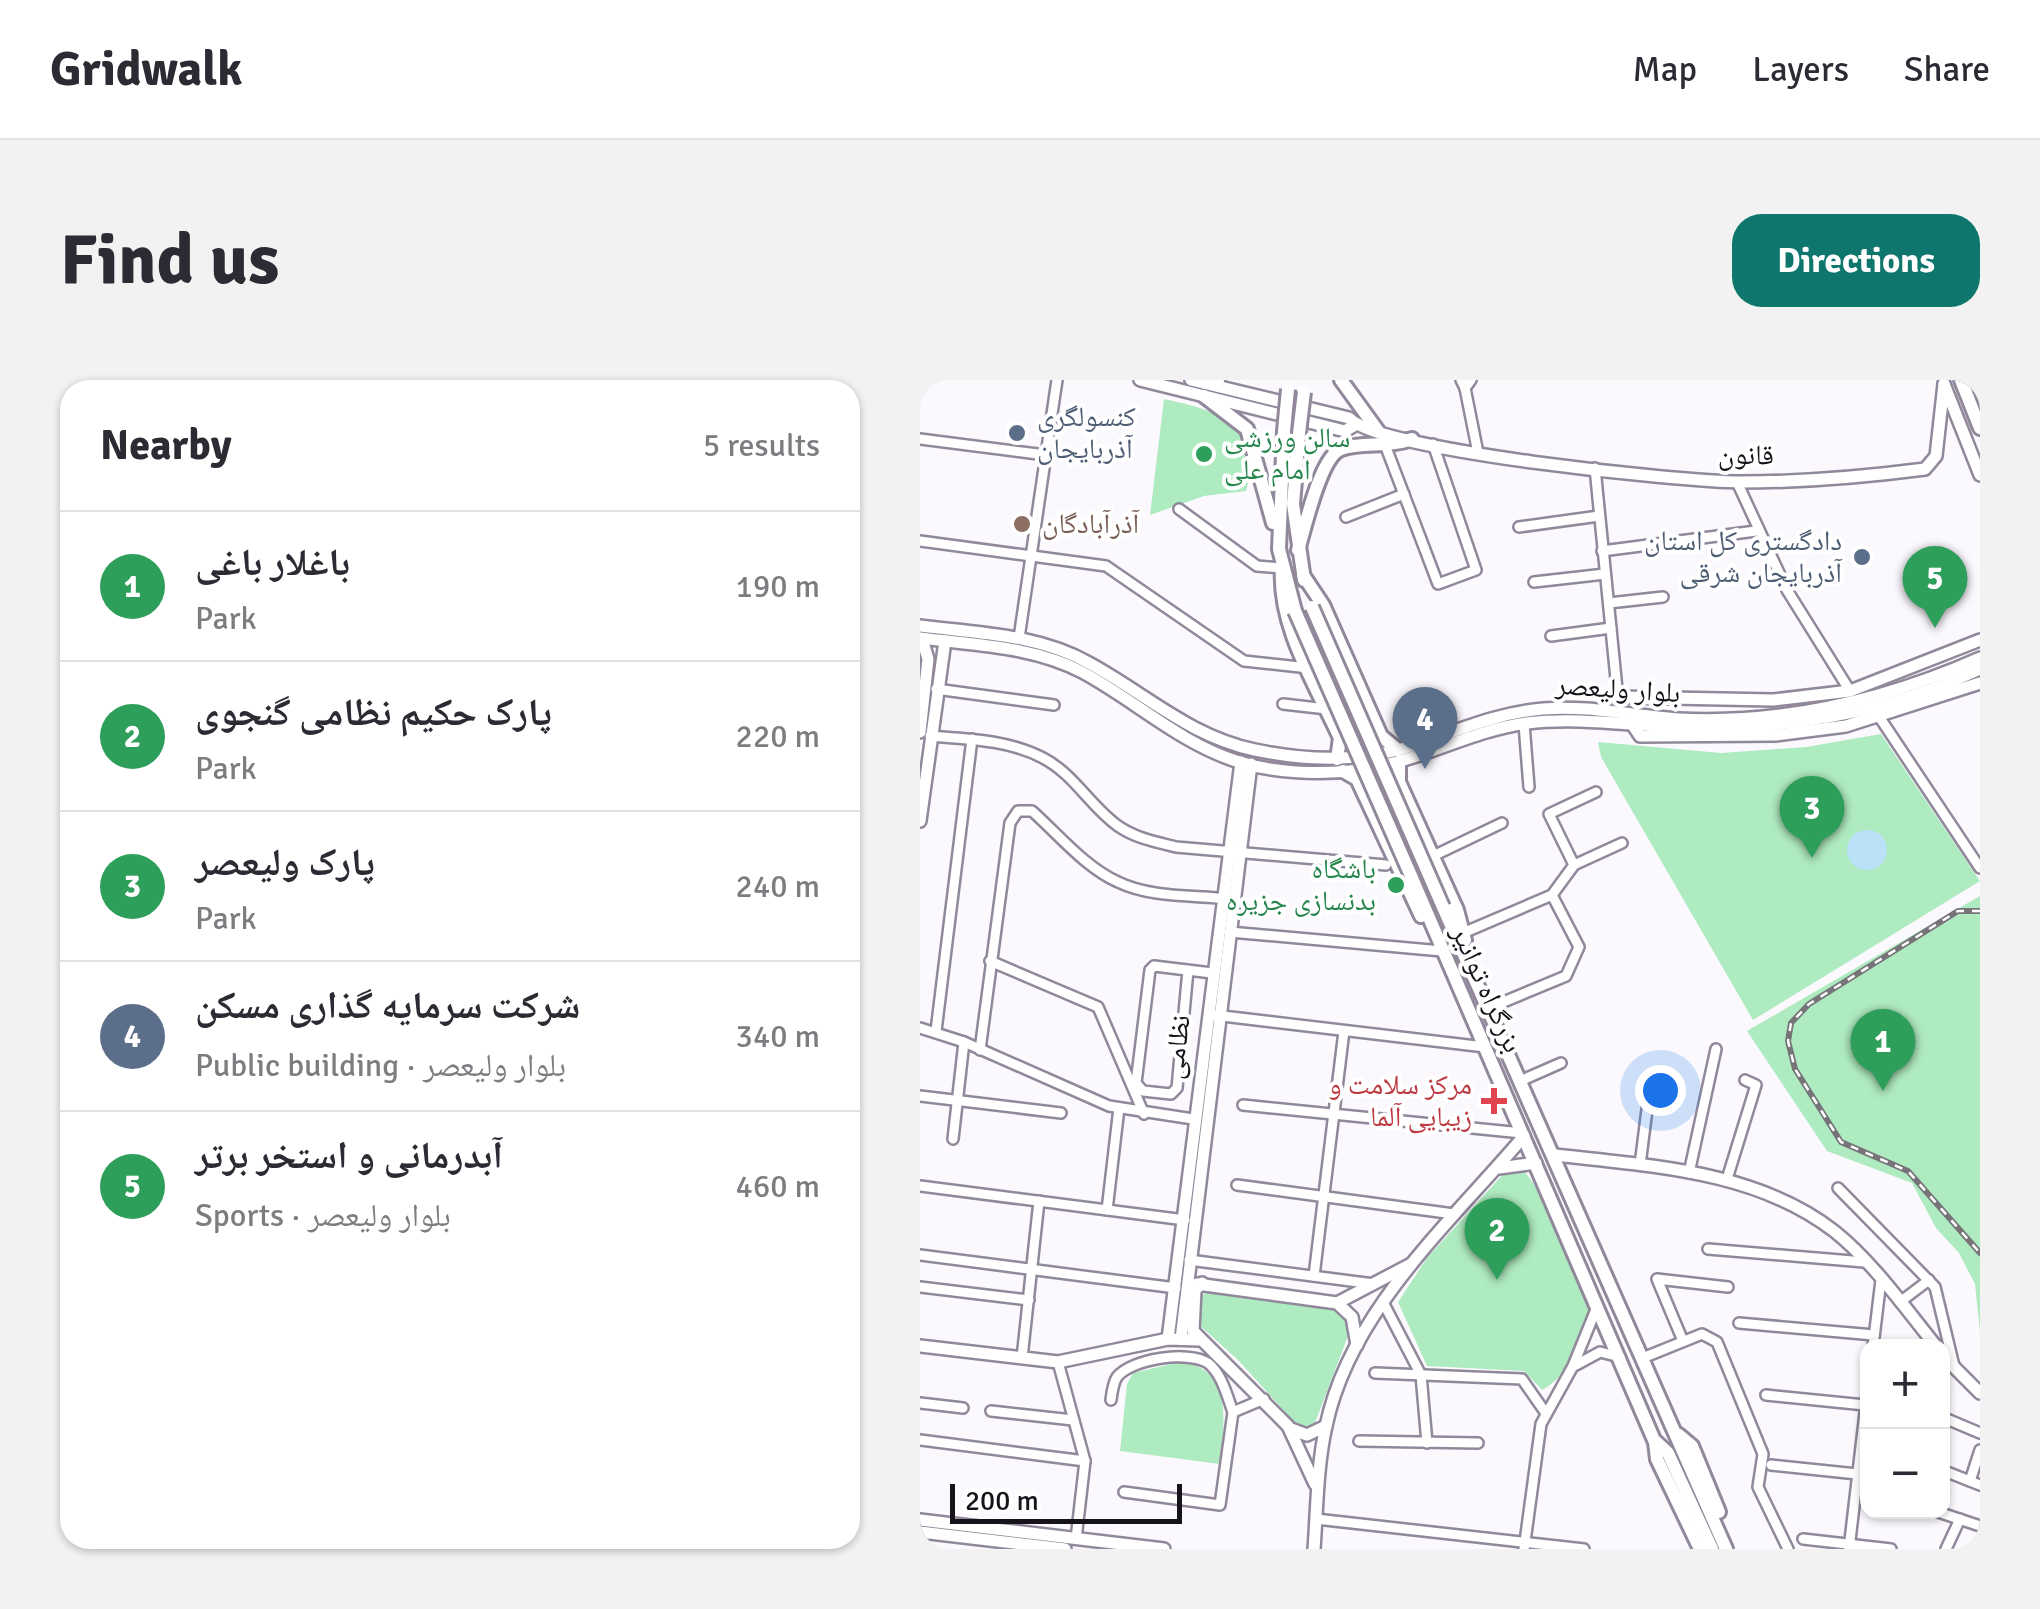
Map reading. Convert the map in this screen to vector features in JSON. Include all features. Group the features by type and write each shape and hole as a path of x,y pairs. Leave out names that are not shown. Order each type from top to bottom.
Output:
{"highway":[{"path":"1341,380 1378,431"},
{"path":"1961,380 1980,428"},
{"name":"بزرگراه توانیر","path":"1289,384 1279,549 1294,611 1654,1440 1668,1454 1712,1549"},
{"path":"1204,385 1247,429 1279,549"},
{"name":"بزرگراه توانیر","path":"1305,386 1294,504 1298,550 1312,606 1726,1549"},
{"path":"1298,550 1325,466 1335,452 1344,447 1388,448 1412,439"},
{"path":"1282,568 1280,594 1340,738 1340,765 1357,780 1410,900 1441,948"},
{"path":"1303,575 1323,605 1375,724 1399,756 1399,782 1464,932 1469,962"},
{"path":"1340,738 1361,738 1375,724"},
{"path":"1365,795 1379,780 1399,782"},
{"path":"1679,1436 1692,1446 1734,1549"},
{"path":"1654,1440 1658,1459 1700,1549"}],"main road":[{"name":"قانون","path":"1140,380 1204,385 1346,431 1356,425 1478,453 1737,482 1837,480 1925,469 1936,456 1944,382"},
{"path":"1944,382 1980,476"},
{"path":"920,821 928,660 921,634"},
{"name":"بلوار ولیعصر","path":"921,634 1019,638 1087,661 1173,726 1253,750 1340,765"},
{"name":"بلوار ولیعصر","path":"921,634 944,642 1017,650 1050,659 1082,672 1173,726 1246,763 1340,765 1399,756 1524,724 1763,726 1876,713 1980,670"},
{"path":"1618,698 1773,700 1850,691 1980,640"},
{"path":"925,734 944,642"},
{"name":"بلوار ولیعصر","path":"1399,756 1523,711 1619,712 1678,719 1782,717 1863,700 1980,658"},
{"path":"1876,713 1980,683"},
{"name":"نظامی","path":"1174,1339 1246,763"},
{"name":"نظامی","path":"1212,1015 1212,974 1225,937"},
{"path":"1314,1549 1326,1426 1358,1345 1414,1262 1523,1134"},
{"path":"1554,1155 1727,1179 1808,1215 1835,1232 1930,1339"},
{"path":"1495,1170 1506,1164 1536,1162"},
{"name":"نظامی","path":"1181,1287 1188,1260 1188,1220"},
{"path":"1181,1287 1202,1283 1337,1303 1414,1262"},
{"path":"1202,1283 1195,1290 1191,1323 1199,1340 1288,1426 1310,1465 1318,1492"},
{"path":"1337,1303 1352,1317 1358,1345"},
{"path":"920,1346 1058,1362 1174,1339 1199,1340"},
{"path":"1950,1364 1980,1392"},
{"path":"1288,1426 1307,1435 1326,1426"},
{"path":"925,1526 1164,1549"},
{"path":"925,1526 1065,1549"}],"street":[{"path":"1019,638 1056,380"},
{"path":"1466,383 1478,453"},
{"path":"1378,431 1388,448 1436,584 1476,570 1433,444"},
{"path":"920,440 1046,455"},
{"path":"1595,468 1619,712"},
{"path":"1737,482 1756,532 1850,691"},
{"path":"1346,517 1404,494"},
{"path":"1179,509 1256,566 1282,568"},
{"path":"1519,528 1598,516"},
{"path":"1602,550 1756,532"},
{"path":"920,541 1106,566 1244,661 1309,668"},
{"path":"1534,582 1605,574"},
{"path":"1609,603 1664,597"},
{"path":"1551,636 1611,628"},
{"path":"936,689 1054,705"},
{"path":"1284,704 1327,709"},
{"path":"1876,713 1980,868"},
{"path":"1524,724 1529,787"},
{"path":"925,734 1009,745 1044,758 1074,780 1118,826 1145,840 1176,847 1234,849 1386,866"},
{"path":"936,1030 972,739"},
{"path":"1574,865 1549,814 1596,792"},
{"path":"980,1050 1010,822 1018,811 1032,811 1100,872 1119,883 1139,890 1228,899"},
{"path":"1432,856 1502,823"},
{"path":"1464,932 1552,895 1574,865 1622,843"},
{"path":"1489,1008 1566,976 1579,947 1552,895"},
{"path":"1225,937 1441,948"},
{"path":"990,961 1098,1007 1144,1114"},
{"path":"1188,970 1178,1011 1175,1092 1138,1088 1146,978 1154,966 1188,970 1212,974"},
{"path":"1212,1015 1484,1046"},
{"path":"920,1028 964,1042 1072,1094 1144,1114 1199,1119"},
{"path":"1314,1276 1344,1031"},
{"path":"953,1139 964,1042"},
{"path":"1689,1173 1716,1049"},
{"path":"1520,1080 1562,1062"},
{"path":"1640,1165 1651,1078"},
{"path":"1727,1179 1756,1085 1745,1080"},
{"path":"920,1096 1060,1113"},
{"path":"1243,1105 1523,1134"},
{"path":"1107,1210 1119,1108"},
{"path":"920,1186 1188,1220"},
{"path":"1237,1186 1454,1214"},
{"path":"1838,1188 1929,1280 1938,1296 1954,1369"},
{"path":"1022,1358 1039,1201"},
{"path":"1708,1249 1864,1262"},
{"path":"920,1255 1033,1273 1181,1287"},
{"path":"1188,1260 1376,1284"},
{"path":"1682,1341 1656,1279 1728,1286"},
{"path":"1873,1339 1880,1280"},
{"path":"1900,1302 1929,1280"},
{"path":"920,1287 1030,1300"},
{"path":"1384,1304 1421,1374 1427,1443"},
{"path":"1524,1545 1544,1412 1573,1366 1598,1304"},
{"path":"1739,1322 1860,1339"},
{"path":"1644,1357 1702,1334 1717,1342 1763,1454 1758,1487 1788,1549"},
{"path":"1573,1366 1600,1352 1620,1357"},
{"path":"1111,1400 1115,1380 1128,1367 1196,1358 1220,1376 1234,1412 1220,1505 1124,1492"},
{"path":"1058,1362 1085,1461 1076,1538"},
{"path":"1375,1373 1522,1379 1544,1412"},
{"path":"1766,1395 1860,1404"},
{"path":"1234,1412 1264,1400"},
{"path":"920,1402 964,1408"},
{"path":"992,1410 1074,1420"},
{"path":"1950,1420 1980,1433"},
{"path":"920,1440 1085,1461"},
{"path":"1359,1441 1478,1443"},
{"path":"1950,1473 1975,1483 1980,1450"},
{"path":"1849,1547 1860,1462"},
{"path":"1771,1464 1860,1480"},
{"path":"1950,1516 1980,1526"},
{"path":"1316,1519 1584,1549"},
{"path":"1946,1549 1960,1519"},
{"path":"1804,1539 1891,1549"}],"green space":[{"name":"سالن ورزشی امام علی","path":"1164,399 1218,415 1243,435 1251,468 1246,491 1204,496 1150,515"},
{"path":"1881,734 1980,881 1753,1020 1601,757 1598,742 1721,753 1806,747"},
{"path":"1980,896 1980,1332 1975,1284 1959,1253 1936,1228 1912,1183 1827,1151 1747,1031"},
{"path":"1520,1167 1562,1233 1592,1306 1589,1329 1577,1354 1560,1376 1542,1390 1524,1371 1427,1366 1398,1302 1427,1258 1506,1171"},
{"path":"1207,1292 1337,1308 1346,1316 1348,1336 1313,1428 1296,1424 1238,1360 1196,1322 1200,1297"},
{"path":"1180,1362 1197,1366 1217,1386 1224,1415 1220,1464 1120,1451 1127,1384 1133,1373"}],"water":[{"path":"1867,830 1881,836 1887,850 1881,864 1867,870 1853,864 1847,850 1853,836"}],"railway":[{"path":"1980,911 1958,911 1809,1004 1791,1023 1788,1041 1795,1069 1841,1142 1908,1171 1980,1253"}],"place":[{"name":"کنسولگری آذربایجان","path":"1017,433"},
{"name":"سالن ورزشی امام علی","path":"1204,454"},
{"name":"آذرآبادگان","path":"1022,524"},
{"name":"دادگستری کل استان آذربایجان شرقی","path":"1862,557"},
{"name":"آبدرمانی و استخر برتر","path":"1935,628"},
{"name":"شرکت سرمایه گذاری مسکن","path":"1425,769"},
{"name":"پارک ولیعصر","path":"1812,858"},
{"name":"باشگاه بدنسازی جزیره","path":"1396,885"},
{"name":"باغلار باغی","path":"1883,1091"},
{"name":"مرکز سلامت و زیبایی آلما","path":"1494,1101"},
{"name":"پارک حکیم نظامی گنجوی","path":"1497,1280"}]}
